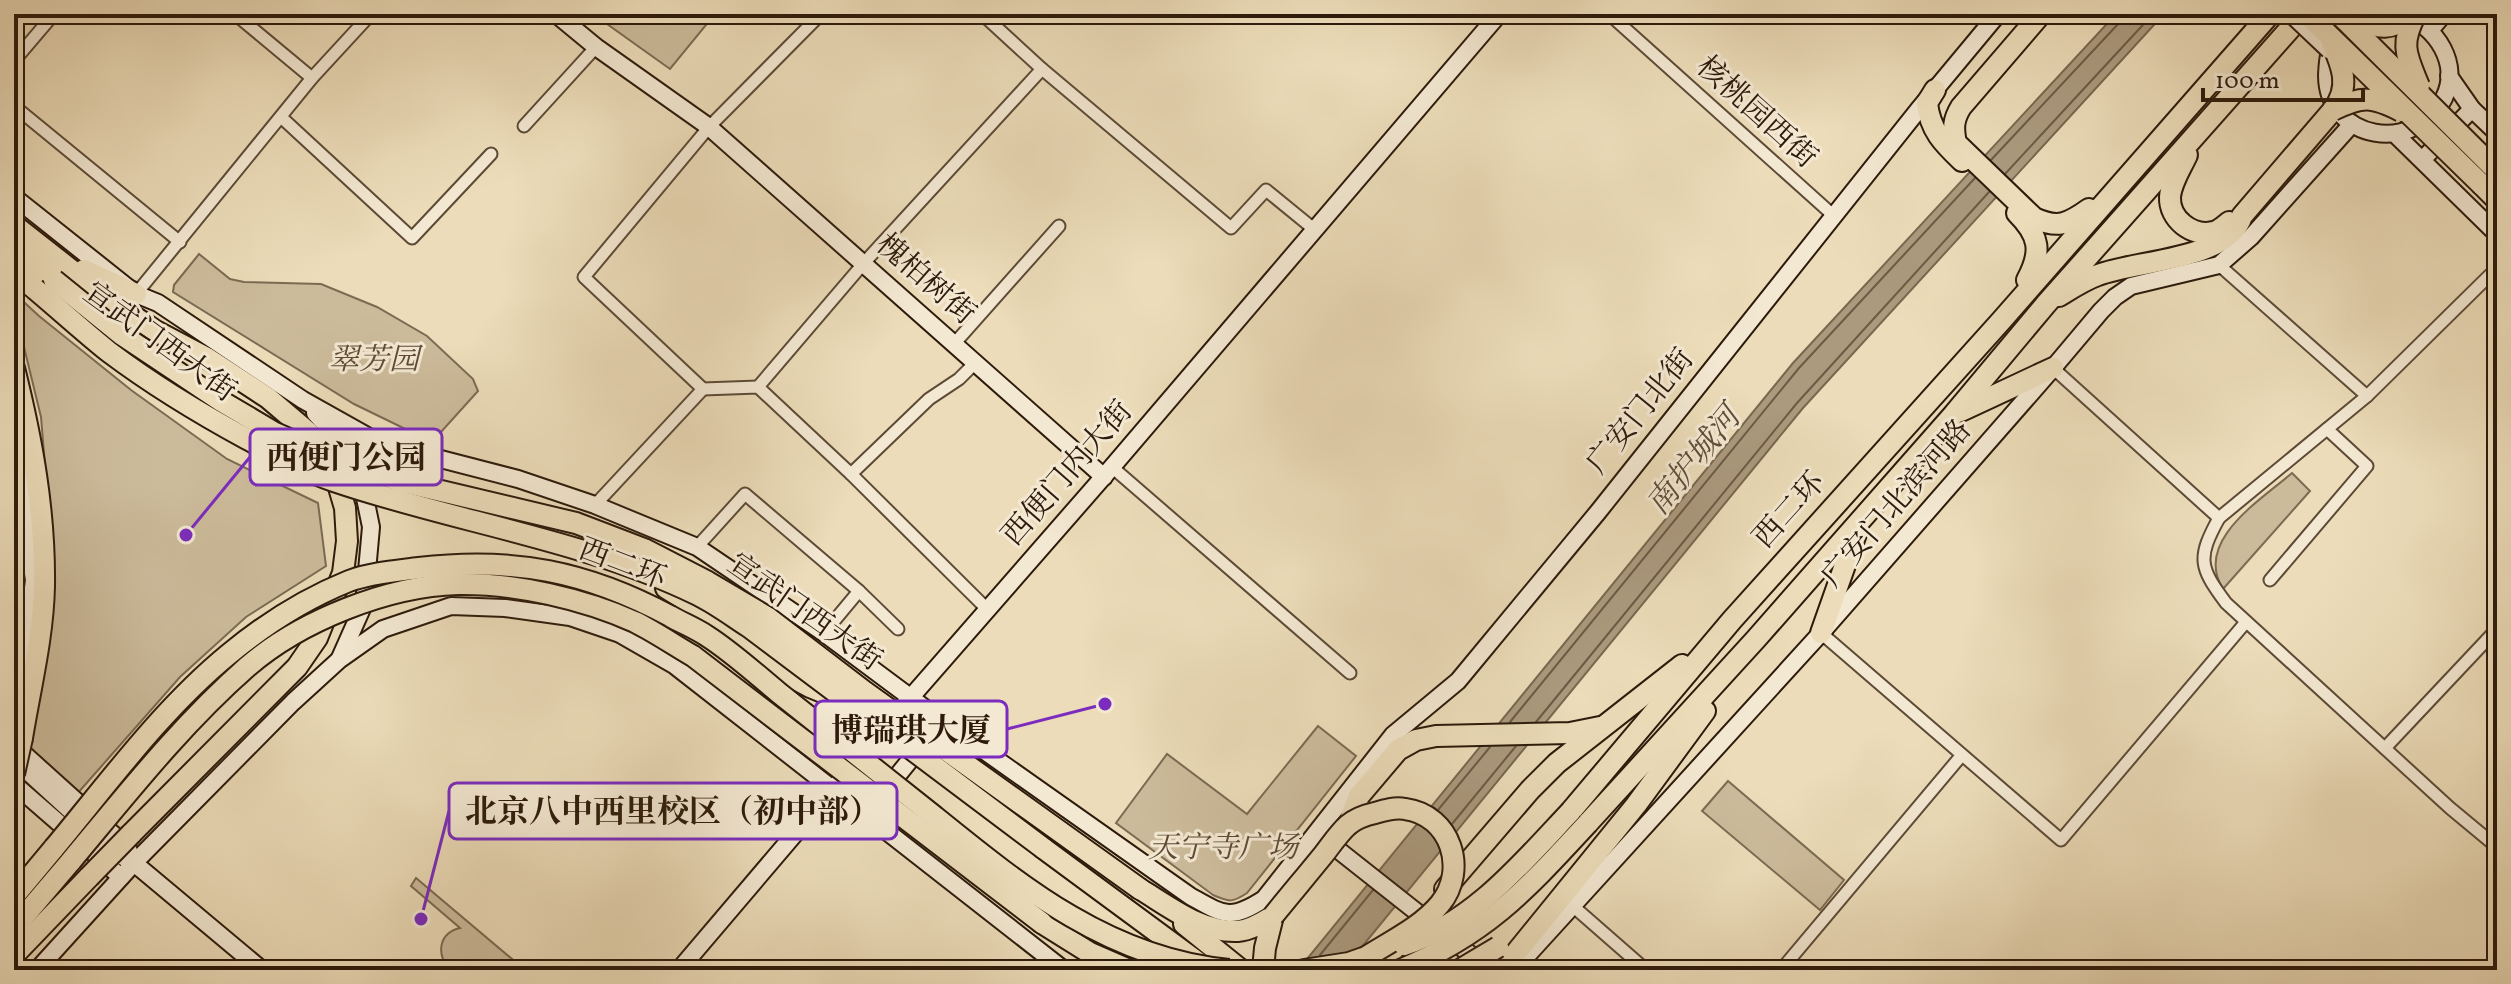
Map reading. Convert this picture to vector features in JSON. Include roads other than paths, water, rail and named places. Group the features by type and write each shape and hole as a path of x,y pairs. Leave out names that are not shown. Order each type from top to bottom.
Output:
{"highway":[{"path":"1951,146 1942,133 1947,112 2032,14"},
{"path":"1951,146 1954,118 1961,107 2041,14"},
{"name":"西二环","path":"1400,970 1452,946 1507,907 1532,884 1579,817 1732,620 2001,321 2270,14"},
{"path":"2305,14 2334,27 2424,97 2489,178 2497,200"},
{"name":"西二环","path":"1304,970 1349,963 1372,964 1446,925 1471,908 1579,817 1756,639 1954,414 2046,304 2305,14"},
{"path":"2334,27 2393,28 2415,14"},
{"path":"2415,14 2405,39 2407,57 2424,97"},
{"path":"2046,304 2097,275 2182,255 2220,242 2232,232 2242,216 2341,99 2343,73 2334,27"},
{"path":"2334,27 2411,116 2489,178"},
{"path":"1935,90 1927,103 1932,128 2015,205 2048,225 2063,225 2104,198 2133,169"},
{"path":"2333,110 2363,98 2382,102 2411,116"},
{"path":"2199,130 2176,177 2170,197 2172,209 2178,220 2198,233 2216,232 2242,216"},
{"path":"2001,321 2037,260 2033,231 2015,205"},
{"path":"14,225 108,299 268,398 308,432 333,467 345,508 347,541 343,573 317,638 297,667 14,955"},
{"name":"宣武门西大街","path":"14,247 106,350 157,387 210,419 268,451 331,480 397,501 580,549 699,596 749,627 1043,848"},
{"path":"52,255 136,294"},
{"name":"宣武门西大街","path":"14,272 45,284 221,401 275,433 335,459 403,482 576,523 644,549 708,582 767,617 865,692 1140,889 1241,970"},
{"path":"14,368 36,466 44,589 14,774"},
{"path":"1954,414 2053,368"},
{"path":"1821,633 1860,521"},
{"name":"西二环","path":"14,896 182,699 225,657 280,618 351,580 457,563 520,565 580,577 624,594 708,636 1004,872 1102,935 1198,967 1229,970"},
{"name":"西二环","path":"14,928 165,748 248,666 295,634 358,604 412,589 458,584 515,588 576,600 636,623 705,665 1042,923 1090,953 1129,970"},
{"path":"1372,964 1416,917 1435,902 1530,790 1557,763 1667,677 1732,620"},
{"path":"1460,970 1506,962 1565,906 1756,639"},
{"path":"1140,889 1197,923 1222,930 1241,931 1273,916 1348,825 1359,796 1398,750 1416,740 1436,736 1570,733 1604,727"},
{"path":"1348,825 1380,811 1408,809 1421,814 1445,834 1455,861 1450,889 1441,903 1372,964"},
{"path":"1043,848 1140,928 1169,954 1181,970"},
{"path":"1043,848 1208,970"},
{"path":"1263,970 1273,916"},
{"path":"1042,923 1096,970"}],"street":[{"path":"14,61 54,14"},
{"path":"235,14 312,78"},
{"path":"136,294 312,78 371,14"},
{"name":"槐柏树街","path":"556,14 596,47 709,127 954,344 1108,472"},
{"name":"槐柏树街","path":"570,14 589,31 697,106 709,127"},
{"path":"703,389 584,277 709,127 821,14"},
{"path":"982,14 1042,69 1231,228 1266,190 1315,230"},
{"name":"西便门内大街","path":"679,970 1499,14"},
{"name":"核桃园西街","path":"1609,14 1834,216"},
{"name":"广安门北街","path":"1190,896 1230,915 1245,911 1264,899 1393,735 1458,681 1598,512 1998,14"},
{"path":"2291,14 2334,27 2371,15"},
{"path":"2334,27 2327,86 2332,103 2352,124 2373,133 2395,134 2416,128 2431,117 2445,96 2449,76 2445,50 2431,29 2417,19 2402,14"},
{"path":"2431,29 2444,14"},
{"path":"524,126 596,47"},
{"path":"758,387 863,264 1042,69"},
{"path":"2449,76 2472,109 2497,133"},
{"path":"14,106 180,242"},
{"path":"2422,160 2472,109"},
{"path":"281,117 412,238 491,154"},
{"name":"广安门北滨河路","path":"1506,962 1565,906 1821,633 2115,297 2131,286 2219,265 2251,237 2352,124"},
{"path":"2395,134 2497,234"},
{"name":"宣武门西大街","path":"14,197 136,294 158,303 303,400 369,437 398,448 518,479 595,505 697,547 824,633 942,721 1190,896"},
{"path":"954,344 1059,226"},
{"path":"2219,265 2367,396"},
{"path":"2497,268 2367,396 2219,518 2207,540 2203,562 2207,578 2226,603 2497,847"},
{"path":"851,474 929,399 959,379 976,362"},
{"path":"2053,368 2219,518"},
{"path":"595,505 703,389 758,387 987,609"},
{"name":"宣武门西大街","path":"303,400 357,459 371,527 367,592 362,613 339,660"},
{"path":"2270,580 2349,491 2367,466 2327,429"},
{"path":"14,440 34,580 14,707"},
{"path":"361,481 377,452 385,448 398,448"},
{"path":"1108,472 1350,673"},
{"path":"697,547 745,494 859,591 898,629"},
{"path":"824,633 859,591"},
{"name":"宣武门西大街","path":"37,970 134,863 293,702 339,660 383,629 451,606 505,608 570,617 620,634 674,665 1064,970"},
{"path":"1821,633 2061,840 2246,622"},
{"path":"2385,748 2497,629"},
{"path":"865,815 942,721"},
{"path":"18,742 126,846 134,863"},
{"path":"1781,970 1961,756"},
{"path":"14,759 118,854 134,863 262,970"},
{"path":"14,784 121,877"},
{"path":"1315,833 1343,853 1416,917 1490,970"},
{"path":"1565,906 1646,970"}],"water":[{"path":"2116,14 2164,14 1803,408 1343,970 1298,970 1793,363"}],"place":[{"name":"西便门公园","path":"186,535"},
{"name":"博瑞琪大厦","path":"1105,704"},
{"name":"北京八中西里校区（初中部）","path":"421,919"}],"park label":[{"name":"翠芳园","path":"374,361"},
{"name":"天宁寺广场","path":"1223,849"}],"water label":[{"name":"南护城河","path":"1695,462"}]}
